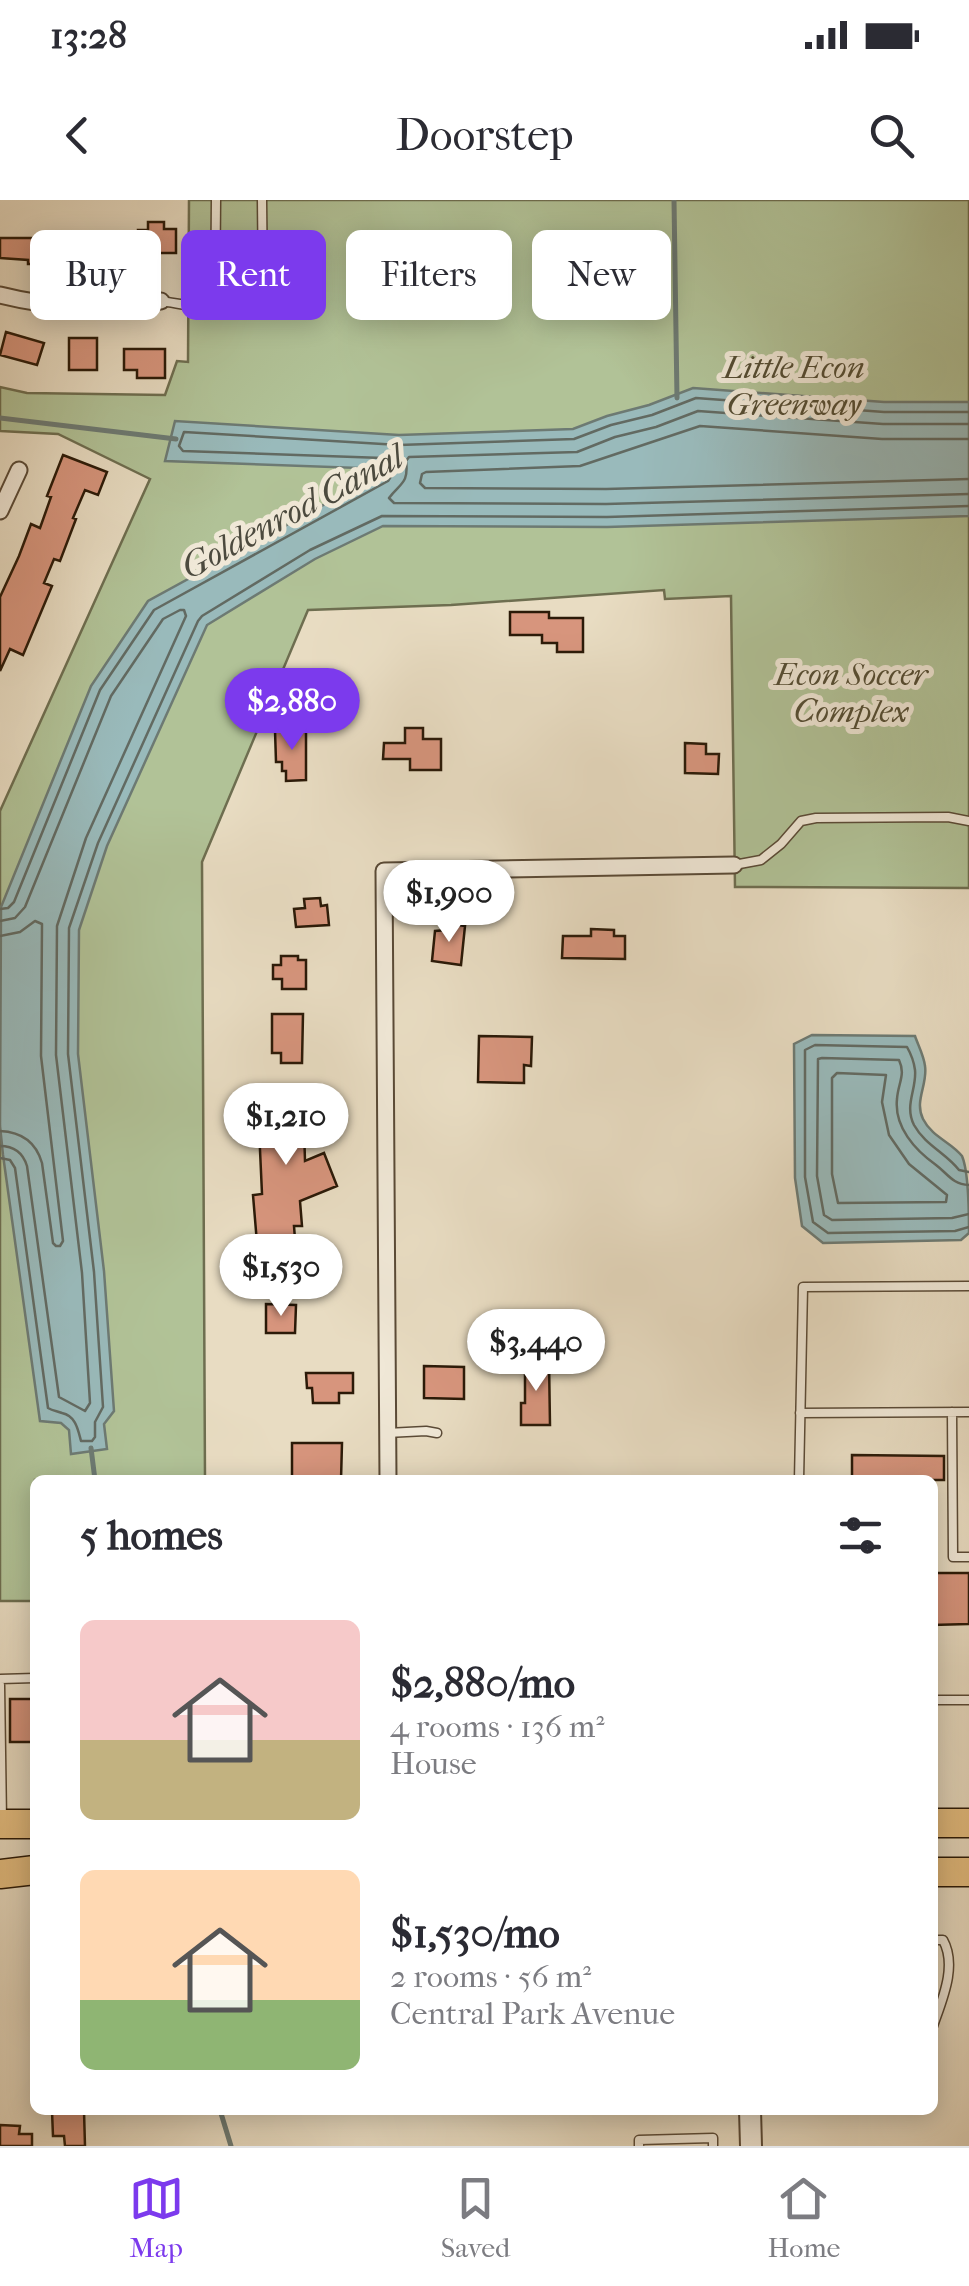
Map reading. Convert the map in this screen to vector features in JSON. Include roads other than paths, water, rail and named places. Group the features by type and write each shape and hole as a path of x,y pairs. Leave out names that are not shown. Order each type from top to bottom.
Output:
{"highway":[{"path":"938,1823 969,1823"},
{"path":"1,1824 30,1824"},
{"path":"0,1874 30,1872"},
{"path":"938,1872 969,1872"}],"street":[{"path":"0,295 30,302"},
{"path":"0,511 19,470"},
{"path":"388,1475 384,871 734,865"},
{"path":"750,2115 750,2146"}],"lane":[{"path":"216,200 216,230"},
{"path":"262,200 262,230"},
{"path":"161,301 181,304"},
{"path":"734,865 761,860 802,821 816,818 969,821"},
{"path":"799,1475 802,1286 969,1286"},
{"path":"952,1412 953,1557 969,1557"},
{"path":"800,1413 969,1412"},
{"path":"387,1433 437,1433"},
{"path":"1,1824 0,1682 30,1679"},
{"path":"938,1700 969,1700"},
{"path":"938,1940 946,1944 949,1960 938,2011"},
{"path":"638,2146 638,2140 713,2138 712,2146"}],"water":[{"path":"693,388 884,402 969,402 969,516 607,527 383,526 315,559 207,625 107,846 79,930 78,1054 104,1271 114,1411 104,1424 107,1449 71,1454 69,1430 61,1423 40,1421 3,1155 1,907 91,686 148,601 389,469 165,461 175,421 399,435 573,429"},
{"path":"812,1035 915,1036 925,1066 920,1106 923,1119 958,1151 964,1163 969,1233 961,1240 823,1243 802,1226 795,1178 794,1044"}],"waterway":[{"path":"674,200 677,398"},
{"path":"0,418 176,439"},
{"name":"Goldenrod Canal","path":"91,1448 94,1475"},
{"name":"Goldenrod Canal","path":"222,2115 231,2146"}],"park label":[{"name":"Little Econ Greenway","path":"794,386"},
{"name":"Econ Soccer Complex","path":"851,692"}]}
